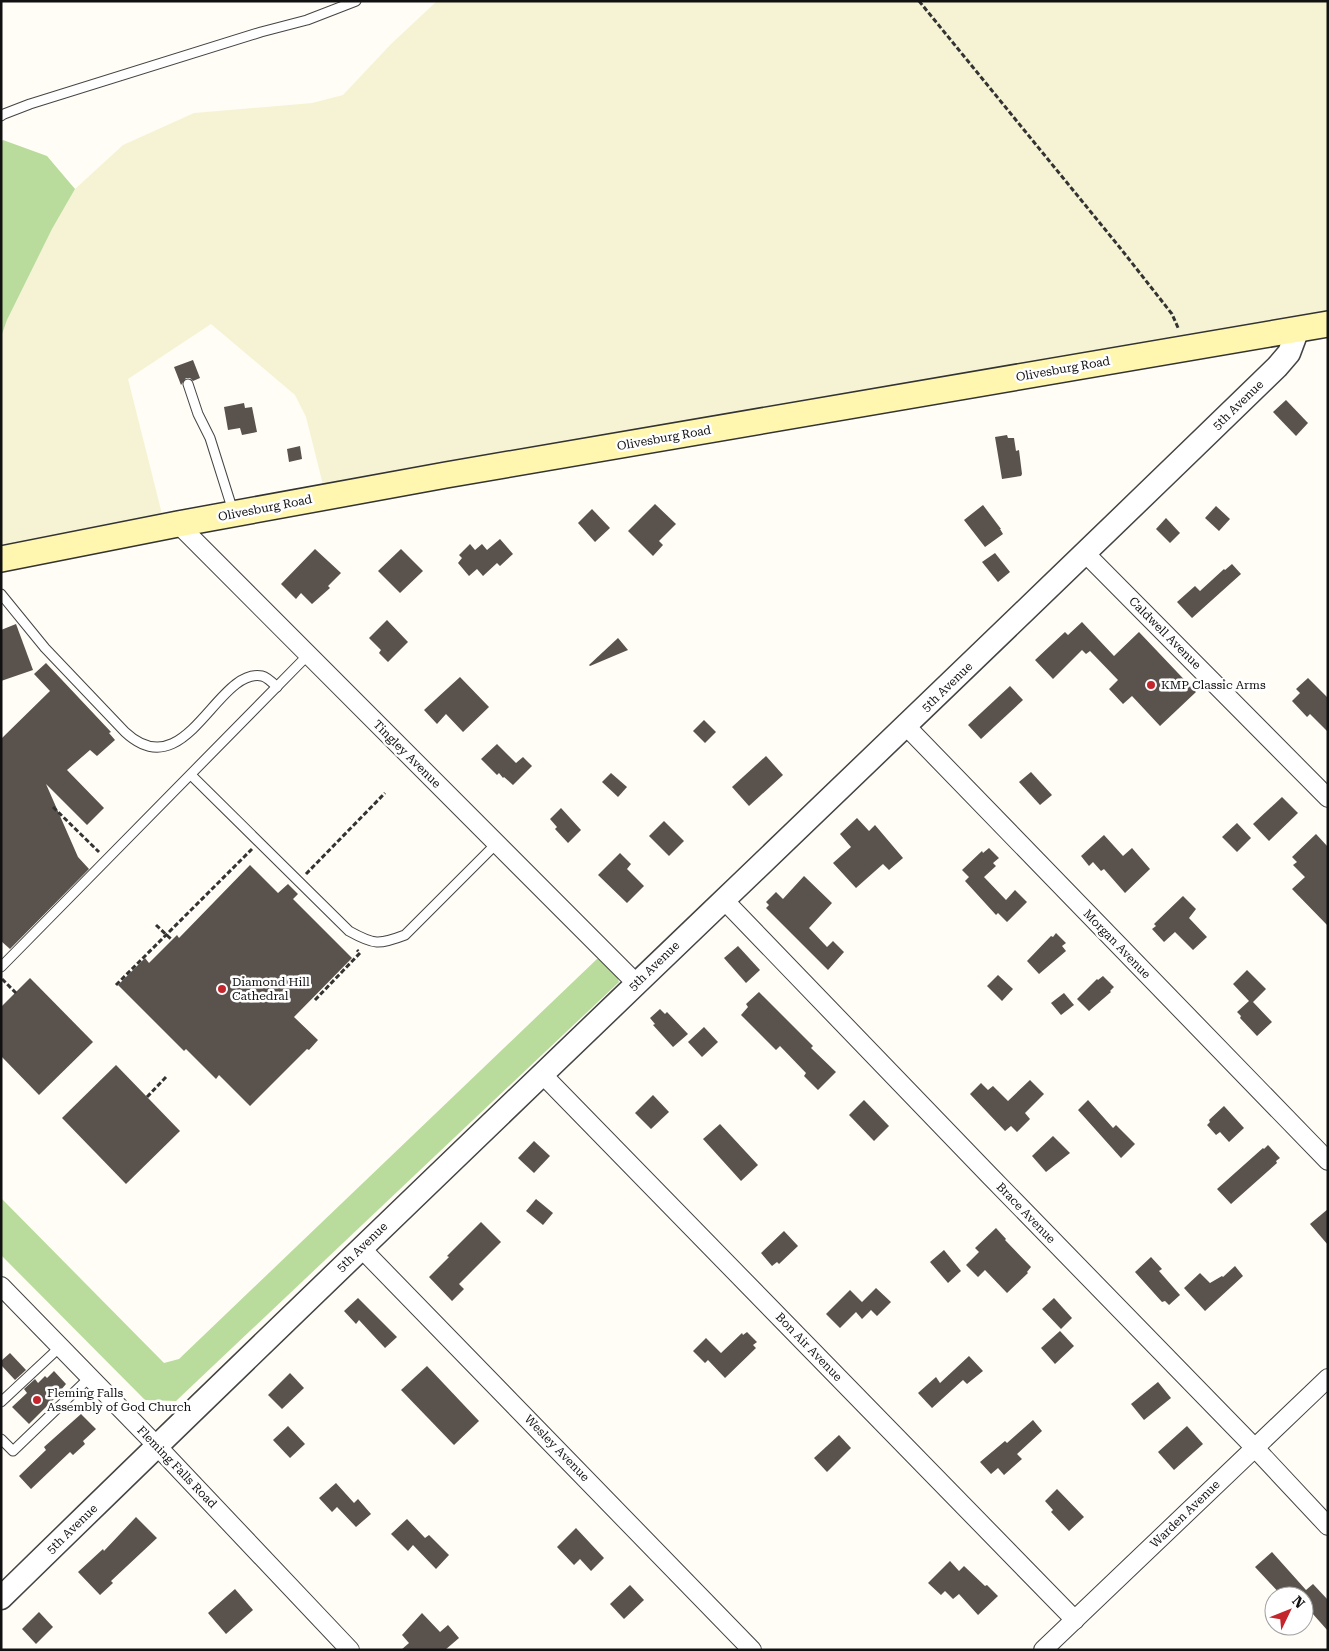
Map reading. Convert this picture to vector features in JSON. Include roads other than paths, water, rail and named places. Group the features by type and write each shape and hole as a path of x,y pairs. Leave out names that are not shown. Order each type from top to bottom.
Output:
{"main road":[{"name":"Olivesburg Road","path":"1,559 178,524 446,476 1328,324"}],"street":[{"name":"5th Avenue","path":"1,1598 360,1248 906,726 1277,367 1289,352 1298,329"},
{"name":"Tingley Avenue","path":"178,524 636,983"},
{"name":"Caldwell Avenue","path":"1086,553 1328,798"},
{"name":"Morgan Avenue","path":"906,726 1328,1161"},
{"name":"Brace Avenue","path":"724,900 1255,1448 1328,1526"},
{"name":"Bon Air Avenue","path":"542,1074 1075,1620"},
{"name":"Wesley Avenue","path":"360,1248 752,1650"},
{"name":"Fleming Falls Road","path":"1,1286 157,1446 350,1650"},
{"name":"Warden Avenue","path":"1043,1650 1328,1378"}],"lane":[{"path":"1,116 67,92 260,32 308,20 356,1"},
{"path":"188,384 198,414 210,438 234,514"},
{"path":"1,594 45,648 134,741 144,745 170,745 180,740 232,688 241,680 252,675 263,676 277,687"},
{"path":"1,967 308,655"},
{"path":"191,775 349,931 369,942 387,942 405,934 497,843"},
{"path":"1,1402 60,1347"},
{"path":"1,1439 13,1451 90,1378"}],"place":[{"name":"KMP Classic Arms","path":"1151,685"},
{"name":"Diamond Hill Cathedral","path":"222,989"},
{"name":"Fleming Falls Assembly of God Church","path":"37,1400"}]}
